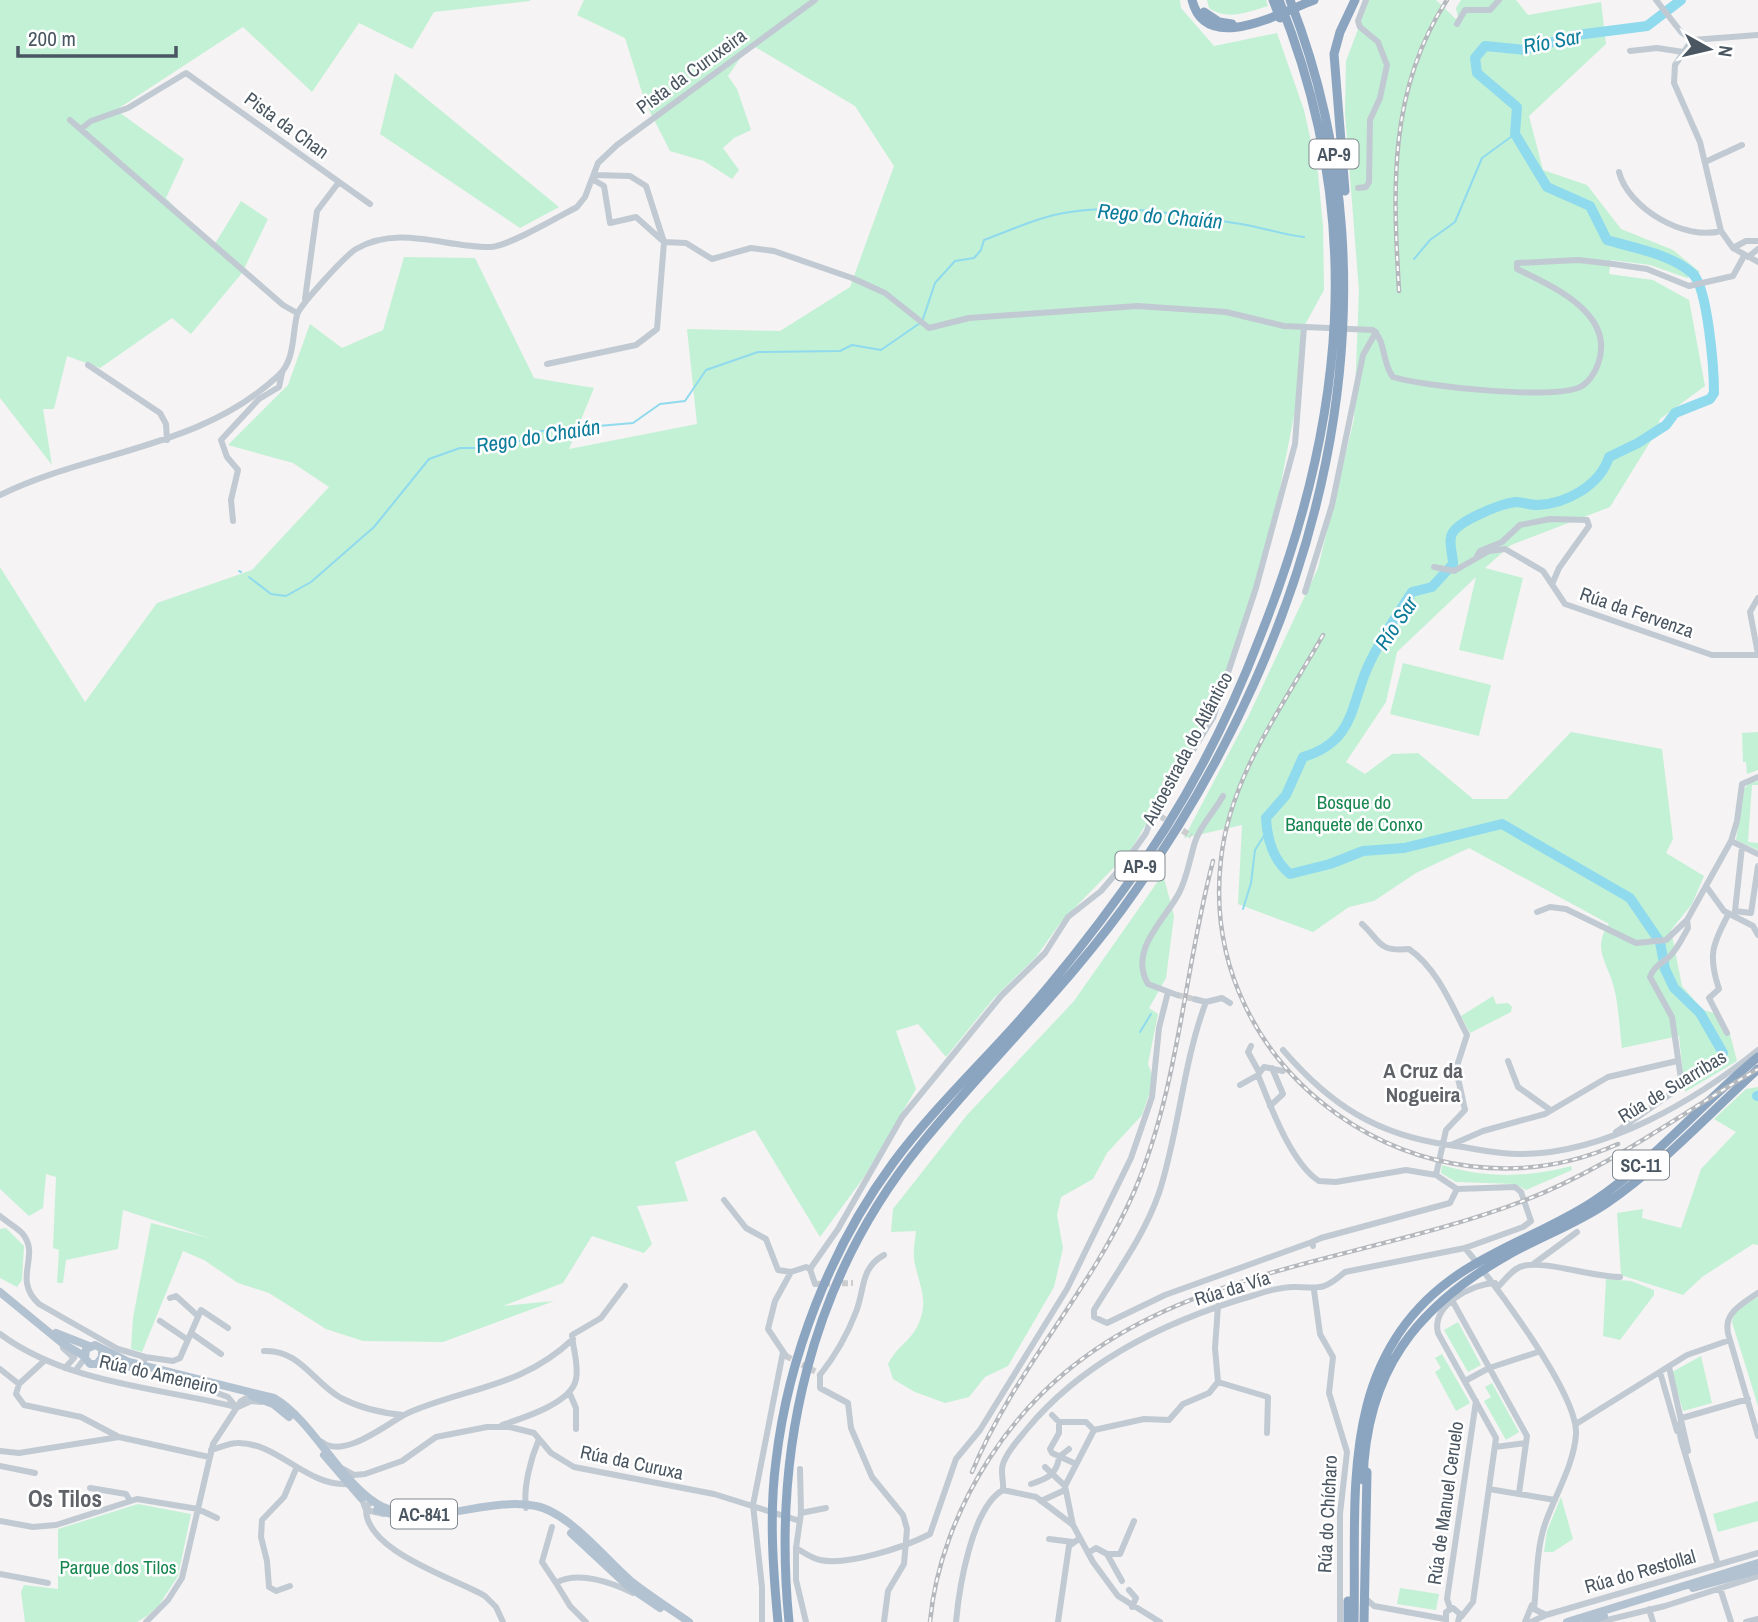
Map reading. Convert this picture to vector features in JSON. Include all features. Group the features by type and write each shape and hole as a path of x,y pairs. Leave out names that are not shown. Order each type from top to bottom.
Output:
{"highway":[{"path":"1192,0 1203,20 1226,30 1240,28 1314,0"},
{"path":"1198,0 1207,15 1227,24 1240,23 1299,0"},
{"path":"1273,0 1297,39"},
{"name":"Autoestrada do Atlántico","path":"789,1622 784,1569 787,1465 805,1373 826,1308 848,1258 902,1169 1077,969 1136,890 1189,808 1239,712 1284,607 1318,503 1340,384 1346,276 1335,161 1297,39 1279,0"},
{"name":"Autoestrada do Atlántico","path":"778,1622 773,1570 775,1464 794,1371 839,1257 857,1220 891,1165 1068,964 1146,857 1187,791 1231,708 1283,578 1320,450 1331,383 1335,324 1332,212 1290,0"},
{"path":"1346,276 1345,184 1334,89 1334,54 1354,0"},
{"name":"SC-11","path":"1354,1622 1359,1436 1373,1382 1396,1339 1411,1318 1442,1287 1570,1215 1612,1188 1651,1157 1758,1057"},
{"name":"SC-11","path":"1364,1622 1366,1449 1374,1405 1402,1344 1448,1293 1508,1250 1585,1217 1626,1189 1758,1069"},
{"path":"1348,1622 1352,1479 1359,1436"},
{"path":"1364,1622 1366,1449"}],"main road":[{"name":"AC-841","path":"0,1292 62,1343 97,1363 168,1375 273,1404 292,1419 370,1505 386,1514 411,1518 526,1507"},
{"name":"AC-841","path":"33,1318 64,1338 268,1395 290,1410 345,1472 370,1505 404,1513 526,1507 555,1514 604,1560 681,1622"},
{"path":"84,1357 90,1346"},
{"path":"97,1363 102,1349"},
{"name":"AC-841","path":"604,1560 615,1576 624,1583 689,1622"},
{"name":"Rúa do Restollal","path":"1567,1622 1758,1563"},
{"name":"Rúa do Restollal","path":"1586,1622 1700,1586 1723,1583 1758,1570"}],"street":[{"name":"Pista da Curuxeira","path":"305,299 318,289 353,250 364,245 398,238 424,237 495,246 577,207 598,163 617,145 815,0"},
{"path":"1358,188 1366,187 1368,182 1370,120 1380,99 1387,65 1378,42 1360,27 1358,21 1366,0"},
{"path":"1457,24 1465,10 1490,10 1499,0"},
{"path":"1658,2 1692,40 1758,35"},
{"path":"1692,40 1675,65 1673,79 1698,135 1721,231 1733,248 1758,262"},
{"path":"1630,51 1657,48 1683,52"},
{"name":"Pista da Chan","path":"81,129 91,121 128,108 186,73 370,204"},
{"path":"70,120 272,296 297,313"},
{"path":"1705,162 1742,145"},
{"path":"1619,172 1628,195 1660,219 1705,233 1721,231"},
{"path":"547,364 636,345 652,336 659,323 664,242 644,183 629,176 593,177"},
{"path":"593,177 603,183 609,222 636,217 664,242 686,243 712,260 751,248 774,251 852,278 885,293 921,324 933,328 969,317 1137,306 1226,312 1262,323 1373,331"},
{"path":"233,521 231,500 238,470 227,457 222,440 259,399 279,387 291,354 297,313 305,299 317,211 339,182"},
{"path":"1733,248 1757,241 1758,232"},
{"path":"1373,331 1388,371 1395,378 1486,391 1578,388 1592,377 1602,352 1598,327 1584,309 1517,269 1516,264 1526,261 1578,260 1647,269 1685,286 1733,276 1746,256 1758,249"},
{"path":"810,1269 838,1229 902,1117 1001,996 1045,953 1068,917 1101,891 1125,863 1146,833 1213,718 1256,588 1296,444 1306,327"},
{"path":"1305,592 1332,505 1363,355 1373,331"},
{"path":"88,365 160,413 166,424 167,440"},
{"path":"0,495 38,476 167,440 243,404 282,373"},
{"path":"1476,558 1480,551 1502,542 1520,525 1572,517 1589,521 1588,528 1559,568 1553,582"},
{"name":"Rúa da Fervenza","path":"1434,567 1447,569 1489,551 1505,549 1543,571 1553,582 1564,604 1648,635 1717,656 1758,654"},
{"path":"1758,598 1751,608 1758,654"},
{"path":"1536,912 1550,907 1566,909 1636,943 1658,943 1676,932 1687,920 1731,841 1737,821 1741,786 1747,779 1758,776"},
{"path":"1177,995 1151,988 1143,974 1144,951 1152,929 1180,891 1194,837 1223,796"},
{"path":"1731,841 1758,854"},
{"path":"1742,847 1733,908 1735,912 1751,913 1758,866"},
{"path":"1706,886 1728,915 1753,926 1758,935"},
{"path":"1727,1034 1709,996 1719,989 1711,958 1717,936 1728,915"},
{"name":"Rúa de Suarribas","path":"1600,1142 1632,1124 1681,1089 1683,1083 1672,1017 1650,980 1653,971 1670,956 1688,928 1687,920"},
{"path":"1362,924 1382,947 1392,951 1409,949 1420,959 1434,975 1467,1035 1456,1069 1465,1110 1447,1127 1445,1147 1437,1174"},
{"path":"796,1548 820,1560 830,1561 865,1556 908,1544 930,1534 956,1459 980,1430 1061,1300 1128,1166 1152,1097 1161,1013 1167,992"},
{"path":"1194,999 1206,1002 1222,998 1230,1003"},
{"path":"1206,1002 1177,1108 1159,1192 1135,1246 1094,1310 1094,1317 1107,1323 1165,1295 1313,1244 1450,1203 1457,1189 1437,1174 1397,1170 1336,1182 1319,1181 1296,1154 1270,1105 1259,1073 1248,1052 1251,1046"},
{"name":"Rúa de Suarribas","path":"1283,1050 1318,1088 1349,1111 1392,1132 1445,1147 1523,1154 1600,1142 1641,1125 1758,1050"},
{"path":"1508,1061 1518,1087 1549,1109"},
{"name":"Rúa de Suarribas","path":"1445,1147 1483,1131 1545,1114 1549,1109 1608,1077 1678,1061"},
{"path":"1240,1085 1264,1068 1283,1071"},
{"path":"1270,1105 1283,1094 1272,1069"},
{"path":"1279,1081 1287,1079"},
{"name":"Rúa da Vía","path":"1003,1490 1002,1468 1007,1455 1034,1421 1072,1385 1135,1342 1218,1306 1282,1288 1314,1290 1345,1272 1467,1250 1523,1227 1531,1221 1521,1192 1511,1186 1457,1189"},
{"path":"724,1200 746,1227 766,1239 778,1270 791,1272"},
{"path":"0,1216 23,1234 28,1248 25,1285 30,1295 39,1304 144,1361 173,1361 180,1358 201,1310 228,1328"},
{"path":"1532,1265 1577,1233"},
{"path":"1467,1250 1495,1283 1567,1402 1576,1424 1574,1445 1543,1532 1534,1611 1546,1615"},
{"path":"884,1255 874,1261 857,1283 862,1294 855,1314 834,1358 819,1374 820,1388 848,1403 851,1428 872,1477 903,1515 908,1544 904,1564 888,1591 884,1622"},
{"path":"1365,1598 1374,1606 1434,1616 1459,1618 1470,1608 1496,1438 1437,1331 1438,1315 1475,1286 1495,1283 1517,1268 1532,1265 1599,1277 1620,1277"},
{"path":"762,1622 762,1587 755,1506 785,1354 768,1329 775,1301 791,1272 801,1267 810,1269"},
{"path":"810,1269 815,1284"},
{"path":"302,1425 324,1444 334,1445 370,1438 403,1415 438,1401 470,1394 528,1371 572,1339 575,1332 601,1318 625,1286"},
{"name":"Rúa do Chícharo","path":"1314,1290 1320,1334 1333,1357 1329,1393 1346,1444 1340,1514 1340,1622"},
{"path":"1758,1293 1728,1317 1725,1328 1758,1436"},
{"path":"170,1297 176,1296 198,1316"},
{"path":"1453,1302 1527,1436 1519,1493"},
{"path":"1041,1501 1065,1488 1094,1430 1144,1419 1169,1420 1183,1404 1209,1393 1218,1382 1215,1348 1218,1306"},
{"path":"160,1321 188,1340"},
{"path":"90,1330 90,1346"},
{"path":"191,1333 220,1354"},
{"name":"Rúa do Ameneiro","path":"0,1334 44,1361 75,1371 236,1407 251,1401 273,1404"},
{"path":"99,1336 102,1349 114,1346"},
{"path":"345,1472 365,1474 402,1461 436,1437 497,1427 535,1413 570,1394 576,1381 577,1368 572,1339"},
{"path":"1576,1424 1687,1354 1730,1340"},
{"name":"Rúa do Ameneiro","path":"62,1343 74,1358 65,1368"},
{"path":"264,1351 277,1352 310,1370 341,1398 384,1413 403,1415"},
{"path":"1465,1381 1489,1368 1538,1352"},
{"name":"Rúa do Ameneiro","path":"75,1371 84,1357"},
{"path":"44,1361 19,1384 16,1394 24,1405 81,1416 119,1437 210,1454 234,1443 254,1446 296,1469 332,1484 349,1484"},
{"path":"90,1374 97,1363"},
{"path":"97,1363 100,1377"},
{"path":"1669,1367 1682,1418 1691,1471"},
{"path":"0,1369 19,1384"},
{"path":"1660,1373 1718,1565"},
{"path":"168,1375 228,1396 236,1407"},
{"path":"1218,1382 1268,1397 1267,1433"},
{"path":"570,1394 576,1408 576,1429"},
{"path":"146,1622 168,1600 182,1578 210,1454 236,1407 248,1395 263,1396 290,1410"},
{"path":"1682,1418 1748,1399"},
{"name":"Rúa de Manuel Ceruelo","path":"1447,1615 1447,1599 1476,1401"},
{"path":"1052,1415 1059,1422 1060,1430 1051,1449 1052,1453 1076,1464"},
{"path":"1681,1440 1679,1425 1682,1418"},
{"path":"1059,1422 1086,1422 1094,1430"},
{"path":"497,1427 529,1430 539,1439 533,1452 526,1507"},
{"path":"0,1451 19,1453 119,1437"},
{"name":"Rúa da Curuxa","path":"539,1439 551,1453 574,1467 714,1494 800,1521"},
{"path":"1495,1447 1526,1443"},
{"path":"334,1445 330,1450 334,1459"},
{"path":"1031,1484 1058,1468 1059,1457 1069,1449"},
{"path":"0,1466 35,1472"},
{"path":"1045,1466 1065,1488 1073,1525 1088,1553 1118,1596 1158,1622"},
{"path":"290,1586 276,1591 269,1587 261,1528 264,1518 284,1497 296,1469"},
{"path":"800,1469 801,1513 796,1548 796,1580 806,1622"},
{"path":"365,1474 358,1480 370,1505 373,1527 392,1550 485,1596 496,1607 503,1622"},
{"path":"90,1488 122,1495 120,1499 127,1501 198,1509 217,1518"},
{"path":"1489,1489 1555,1500"},
{"path":"956,1622 966,1563 989,1501 1003,1490 1041,1501 1073,1525"},
{"path":"0,1521 33,1527 56,1525 127,1501"},
{"path":"370,1505 389,1512 404,1513"},
{"path":"801,1513 826,1508"},
{"path":"1088,1553 1096,1548 1107,1554 1120,1554 1134,1521"},
{"path":"552,1527 542,1562 570,1606 586,1622"},
{"path":"1049,1539 1073,1542 1080,1538"},
{"path":"1058,1622 1067,1556 1073,1542"},
{"name":"Rúa do Restollal","path":"1531,1622 1546,1615 1758,1553"},
{"path":"1107,1554 1122,1581"},
{"path":"0,1574 48,1583"},
{"name":"Rúa do Restollal","path":"1669,1601 1723,1583 1737,1583 1746,1574"},
{"path":"556,1583 564,1578 615,1576"},
{"path":"1737,1583 1758,1576"},
{"path":"1723,1583 1731,1622"},
{"name":"Rúa do Restollal","path":"1599,1622 1649,1609 1723,1583"},
{"name":"Rúa do Restollal","path":"1700,1586 1710,1587"},
{"path":"1129,1590 1136,1598 1132,1607"},
{"path":"1525,1622 1536,1590"},
{"path":"1364,1622 1374,1606"},
{"path":"1649,1609 1653,1622"},
{"path":"1746,1622 1758,1619"}],"green space":[{"path":"0,0 530,1 434,12 412,49 359,23 312,92 243,27 116,110 184,159 166,198 213,247 241,201 268,219 242,273 191,334 172,318 100,368 67,356 54,409 43,409 52,465 0,398"},
{"path":"584,0 1180,0 1181,8 1214,46 1277,33 1304,110 1318,173 1323,227 1324,290 1301,332 1297,400 1275,514 1215,705 1131,850 1061,922 1036,957 994,998 946,1057 918,1024 896,1031 916,1089 864,1177 820,1237 755,1130 675,1162 688,1201 637,1206 652,1244 644,1253 592,1236 563,1283 503,1306 554,1301 443,1342 363,1341 326,1329 269,1293 238,1283 204,1260 183,1251 142,1352 131,1349 133,1318 151,1223 209,1238 123,1210 118,1249 66,1260 63,1283 57,1283 59,1250 53,1248 56,1177 46,1174 43,1208 29,1216 0,1189 0,567 85,702 157,603 252,570 329,487 293,463 228,445 288,385 310,324 342,348 383,330 404,257 475,258 534,378 594,388 569,449 697,424 687,329 780,331 850,287 894,166 855,106 750,44 728,76 737,89 751,130 734,138 723,148 739,170 732,179 704,161 670,151 645,102 625,38 577,15"},
{"path":"1207,0 1266,0 1268,6 1230,15 1209,8"},
{"name":"Bosque do Banquete de Conxo","path":"1369,0 1436,0 1459,22 1456,8 1461,0 1516,0 1528,15 1601,2 1606,44 1529,116 1543,170 1587,185 1621,229 1673,250 1700,272 1687,278 1650,265 1611,260 1609,274 1653,280 1689,300 1705,386 1660,419 1655,434 1610,507 1511,545 1485,568 1523,578 1503,660 1459,650 1476,577 1397,652 1386,702 1346,762 1365,774 1392,754 1418,753 1473,799 1507,799 1571,732 1662,749 1673,839 1666,853 1704,876 1692,904 1671,930 1682,986 1703,1010 1714,1013 1724,1031 1730,1034 1737,1061 1685,1092 1679,1036 1622,1048 1616,997 1601,946 1609,924 1469,848 1416,873 1374,901 1349,907 1313,932 1238,904 1242,825 1184,838 1249,715 1318,568 1354,419 1359,291 1345,113 1346,61"},
{"path":"395,73 559,207 520,228 380,134"},
{"path":"1403,663 1491,685 1479,736 1390,714"},
{"path":"1758,732 1758,770 1747,774 1746,762 1743,762 1742,733"},
{"path":"1758,781 1758,785 1752,785 1748,842 1758,843 1758,850 1736,840 1744,789 1749,783"},
{"path":"1163,874 1174,916 1166,978 1149,1008 1158,1014 1148,1064 1154,1080 1142,1115 1107,1153 1093,1179 1061,1197 1057,1215 1063,1248 1054,1287 1008,1366 985,1377 969,1397 945,1403 915,1392 893,1379 888,1364 915,1331 923,1307 914,1259 916,1231 891,1232 893,1209 967,1115 1074,1001"},
{"path":"1493,996 1496,1004 1508,1003 1512,1007 1511,1012 1470,1033 1461,1016"},
{"path":"1758,1087 1758,1245 1753,1244 1702,1277 1683,1295 1621,1275 1617,1213 1643,1209 1642,1218 1681,1228 1701,1169 1736,1132 1714,1119 1746,1089"},
{"path":"1442,1165 1506,1175 1539,1173 1571,1166 1572,1170 1526,1190 1515,1184 1456,1182 1441,1173"},
{"path":"6,1228 24,1246 22,1280 17,1287 0,1278 0,1229"},
{"path":"1606,1279 1631,1281 1654,1290 1654,1295 1620,1340 1603,1336"},
{"path":"1758,1297 1758,1406 1732,1322 1735,1311"},
{"path":"1458,1322 1481,1365 1468,1372 1444,1330"},
{"path":"1442,1354 1470,1403 1456,1411 1435,1372 1441,1368 1435,1358"},
{"path":"1701,1356 1712,1403 1683,1411 1672,1372"},
{"path":"1492,1383 1519,1432 1506,1440 1484,1401 1491,1397 1485,1387"},
{"path":"1561,1497 1573,1539 1553,1552 1544,1552 1547,1531"},
{"path":"1758,1501 1758,1521 1718,1532 1713,1514"},
{"name":"Parque dos Tilos","path":"138,1504 191,1514 178,1576 159,1605 137,1622 25,1622 21,1592 24,1585 58,1589 58,1529"},
{"path":"1400,1588 1439,1594 1436,1610 1397,1604"}],"waterway":[{"name":"Río Sar","path":"1681,0 1647,26 1577,35 1526,50 1485,46 1475,58 1477,73 1517,107 1515,134 1547,187 1590,206 1607,240 1663,256 1683,266 1698,281 1706,311 1714,393 1710,399 1675,413 1666,425 1609,457 1598,476 1571,497 1548,504 1508,503 1460,525 1451,537 1453,564 1432,587 1412,592 1370,662 1343,730 1321,750 1303,757 1286,795 1266,818 1272,849 1290,874 1330,864 1363,851 1404,848 1502,824 1630,898 1660,942 1665,969 1674,988 1700,1013 1723,1053"},
{"name":"Rego do Chaián","path":"1414,259 1430,240 1455,222 1482,158 1515,134"},
{"name":"Rego do Chaián","path":"923,319 935,283 955,261 974,258 981,250 984,240 1059,214 1113,209 1156,212 1249,225 1304,237"},
{"name":"Rego do Chaián","path":"249,577 271,594 286,596 311,582 374,527 429,459 460,448 490,448 515,443 541,431 633,423 660,404 685,401 706,370 758,352 840,351 852,345 881,350 920,323"},
{"path":"1243,909 1251,883 1255,850 1267,831"},
{"path":"1140,1032 1151,1014"}],"tunnel":[{"path":"1160,816 1191,836"},
{"path":"1177,995 1194,999"},
{"path":"815,1284 853,1283"},
{"path":"786,1356 818,1373"}],"railway":[{"path":"1399,291 1396,178 1404,105 1428,34 1447,0"},
{"path":"1323,635 1260,742 1235,799 1226,828 1221,859 1223,936 1245,1006 1284,1066 1337,1114 1401,1148 1471,1166 1544,1166 1618,1144"},
{"path":"972,1472 1009,1400 1075,1298 1134,1192 1149,1152 1171,1070 1213,861"},
{"path":"930,1622 937,1579 950,1537 967,1497 989,1459 1040,1396 1098,1348 1162,1312 1231,1285 1450,1225 1554,1188 1614,1157 1758,1069"}],"district":[{"name":"A Cruz da Nogueira","path":"1423,1082"},
{"name":"Os Tilos","path":"65,1498"}]}
